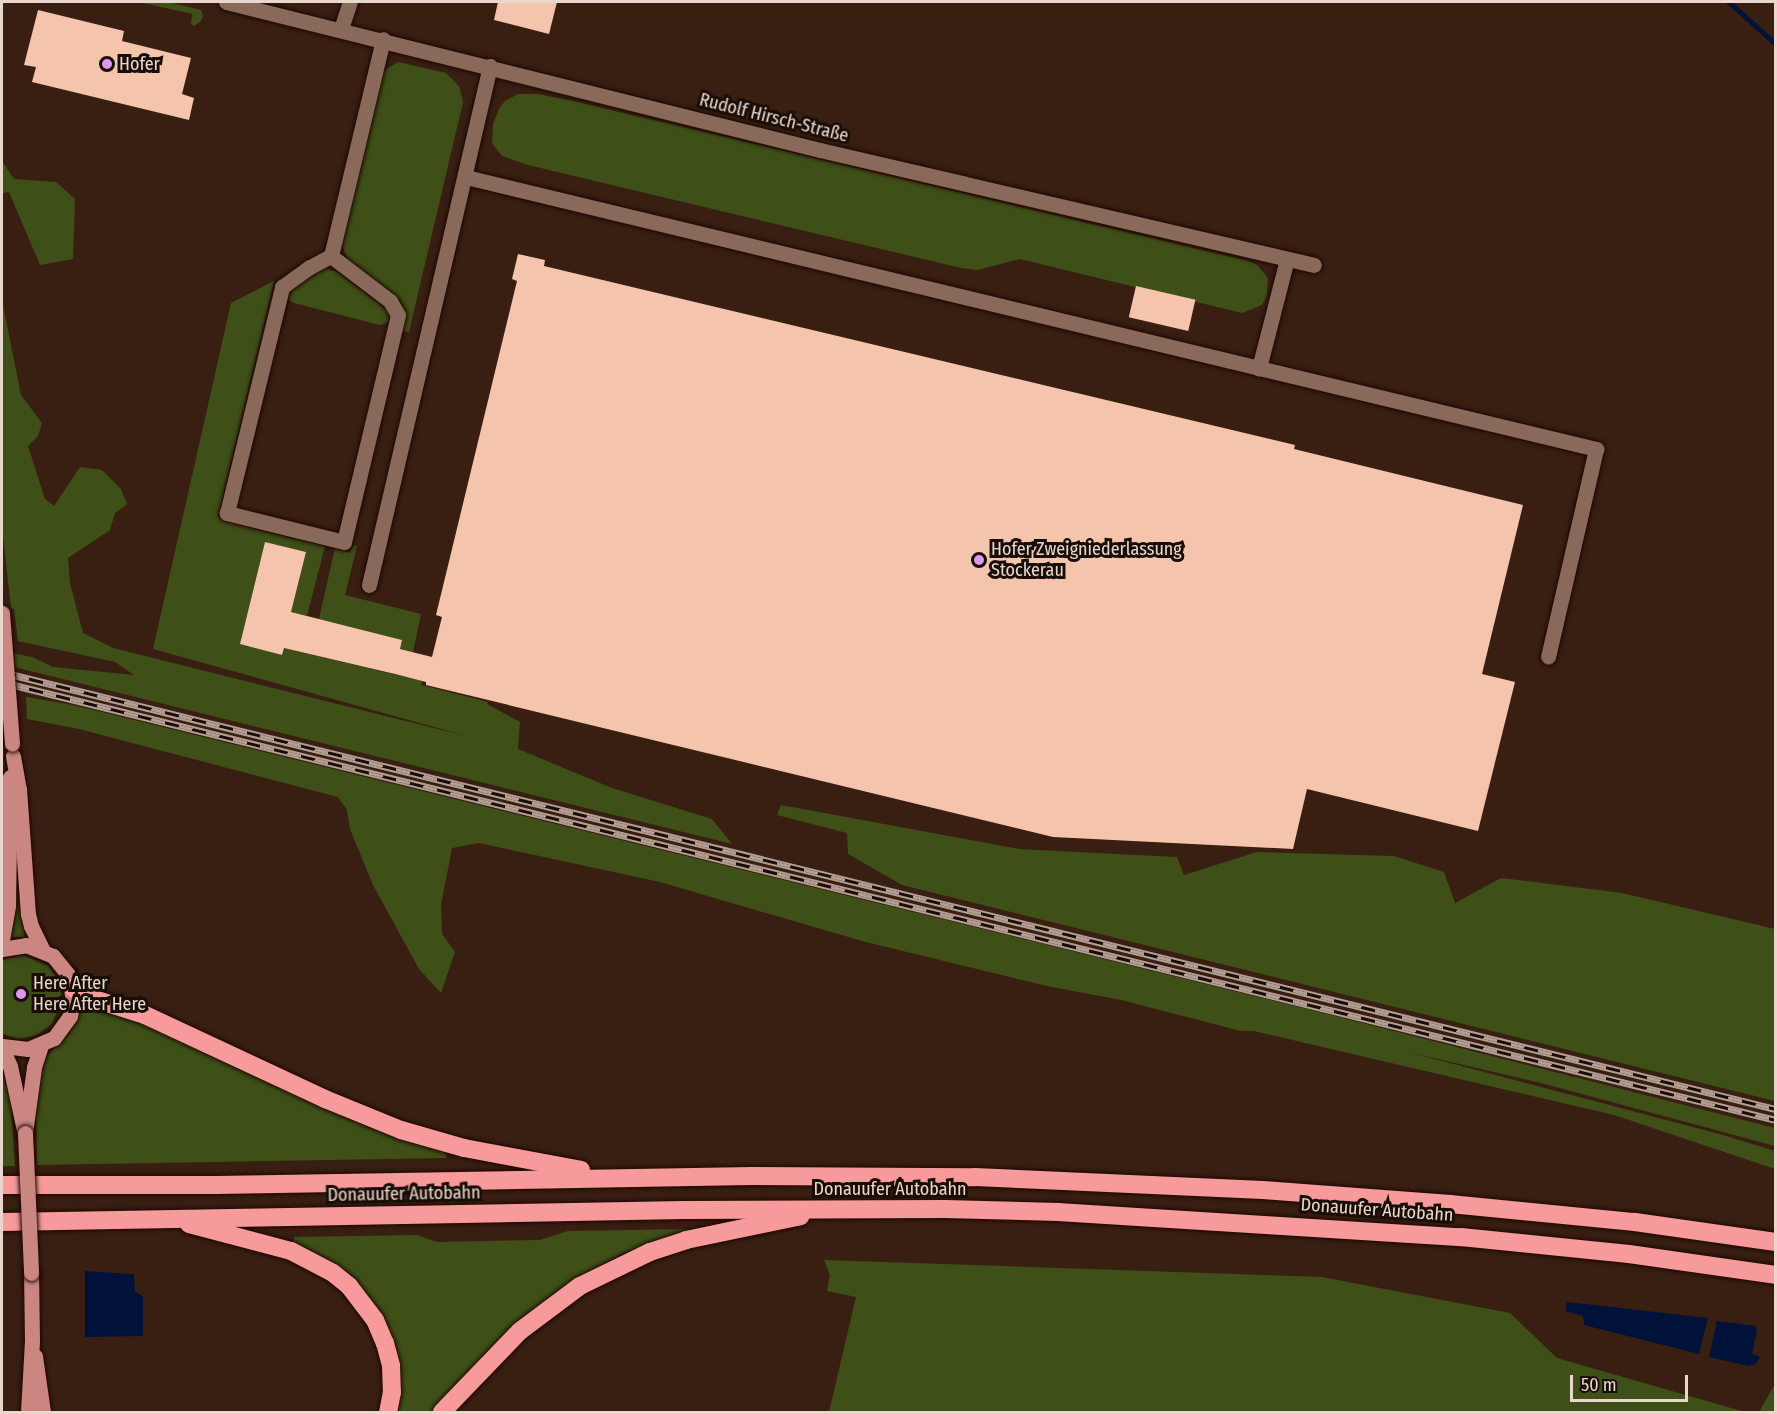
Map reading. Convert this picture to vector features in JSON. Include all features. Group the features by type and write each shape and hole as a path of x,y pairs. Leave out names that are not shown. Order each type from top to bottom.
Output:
{"highway":[{"path":"72,988 91,998 146,1015 325,1099 401,1130 464,1148 621,1177"},
{"name":"Donauufer Autobahn","path":"2,1185 216,1185 621,1177 975,1177 1263,1190 1450,1204 1635,1222 1776,1242"},
{"path":"442,1413 520,1331 580,1286 617,1266 686,1240 752,1228 828,1209"},
{"name":"Donauufer Autobahn","path":"2,1222 828,1209 1059,1212 1483,1239 1629,1254 1776,1275"},
{"path":"166,1218 291,1251 324,1267 349,1286 375,1320 385,1343 391,1366 392,1392 388,1413"}],"main road":[{"path":"2,606 28,914 33,932 42,950"},
{"path":"2,940 8,905 9,790 13,750"},
{"path":"2,949 26,945 42,950 62,965 72,988 73,1002 63,1028 41,1046 28,1049 2,1047 10,1066 25,1132"},
{"path":"28,1413 32,1341 25,1132 34,1067 41,1046"},
{"path":"32,1341 43,1413"}],"street":[{"name":"Rudolf Hirsch-Straße","path":"226,2 383,39 820,150 1314,265"},
{"path":"341,29 350,2"},
{"path":"331,256 390,301 398,315 344,542 227,513 282,287 310,267 331,256 383,39"},
{"path":"369,585 466,177 490,66"},
{"path":"466,177 1596,449 1548,657"},
{"path":"1259,368 1287,259"}],"green space":[{"path":"139,2 168,2 201,10 203,16 194,26 191,24 192,14"},
{"path":"398,62 446,73 459,86 463,102 409,332 402,331 406,313 401,301 348,259 343,248 343,238 379,90 385,70"},
{"path":"518,94 538,94 582,103 1248,261 1257,265 1268,278 1267,295 1262,305 1242,313 1020,259 978,270 961,268 528,165 502,156 492,143 493,124 500,107 505,101"},
{"path":"2,161 14,179 56,182 75,199 73,259 40,265 9,192 2,193"},
{"path":"327,269 338,272 387,310 390,314 388,322 380,325 289,300 289,290 318,271"},
{"path":"274,281 218,516 222,521 325,546 307,616 291,612 306,552 265,542 240,644 282,655 284,648 422,681 421,685 488,702 487,704 520,722 518,749 612,788 712,819 732,844 2,664 2,651 32,657 53,667 134,675 115,662 18,641 14,609 11,608 2,527 2,300 21,395 42,423 38,436 28,446 45,499 54,506 80,467 102,470 121,489 127,504 115,513 110,530 68,558 70,583 83,633 113,648 470,737 153,649 231,303"},
{"path":"354,545 357,546 345,595 421,614 413,652 400,649 402,640 319,619 335,548 350,553"},
{"path":"26,697 73,705 1319,1012 1775,1128 1775,1146 1545,1084 1408,1052 1723,1135 1775,1151 1775,1169 1614,1115 1254,1031 1241,1031 1121,1000 1047,986 862,941 660,882 479,843 452,848 441,905 442,934 455,952 441,993 419,969 373,885 350,829 347,810 338,797 79,729 27,719"},
{"path":"781,805 1019,849 1177,857 1184,875 1257,852 1394,856 1444,872 1455,903 1501,878 1622,893 1775,929 1775,1101 902,885 848,854 847,833 777,815"},
{"path":"18,866 25,937 10,937 15,867"},
{"path":"23,955 48,966 59,981 62,999 52,1024 37,1035 19,1039 2,1034 2,960"},
{"path":"82,1004 138,1020 446,1151 446,1158 37,1165 36,1116 40,1071 44,1059 70,1033"},
{"path":"2,1072 10,1096 15,1166 2,1166"},
{"path":"691,1229 623,1253 557,1292 505,1333 431,1412 395,1412 387,1331 294,1244 294,1237 417,1235 437,1242 540,1240 568,1231"},
{"path":"824,1260 1322,1277 1510,1313 1557,1358 1745,1412 829,1412 856,1297 827,1291 830,1275"},
{"path":"1775,1384 1775,1412 1759,1412"}],"water":[{"path":"85,1271 134,1274 135,1292 143,1296 143,1336 85,1337"},
{"path":"1567,1302 1708,1318 1699,1354 1584,1325 1583,1316 1565,1311"},
{"path":"1717,1321 1755,1326 1757,1330 1752,1354 1760,1357 1756,1364 1748,1366 1709,1357"}],"building":[{"path":"498,2 557,2 549,34 494,20"},
{"name":"Hofer","path":"38,10 124,31 122,41 191,58 182,94 194,98 189,120 32,82 36,67 24,65"},
{"name":"Hofer Zweigniederlassung Stockerau","path":"518,254 545,260 544,266 1295,445 1294,449 1523,505 1482,674 1515,682 1478,831 1307,789 1293,849 1053,837 426,685 426,682 395,674 284,648 282,655 240,644 265,542 306,552 291,612 402,640 400,649 432,657 442,617 436,615 517,281 512,279"},
{"path":"1136,286 1195,300 1188,331 1129,317"}],"waterway":[{"path":"1729,2 1776,44"}],"railway":[{"path":"2,672 1776,1109"},
{"path":"2,682 1776,1120"}],"place":[{"name":"Hofer","path":"107,64"},
{"name":"Hofer Zweigniederlassung Stockerau","path":"979,560"},
{"name":"Here After Here After Here","path":"21,994"}]}
